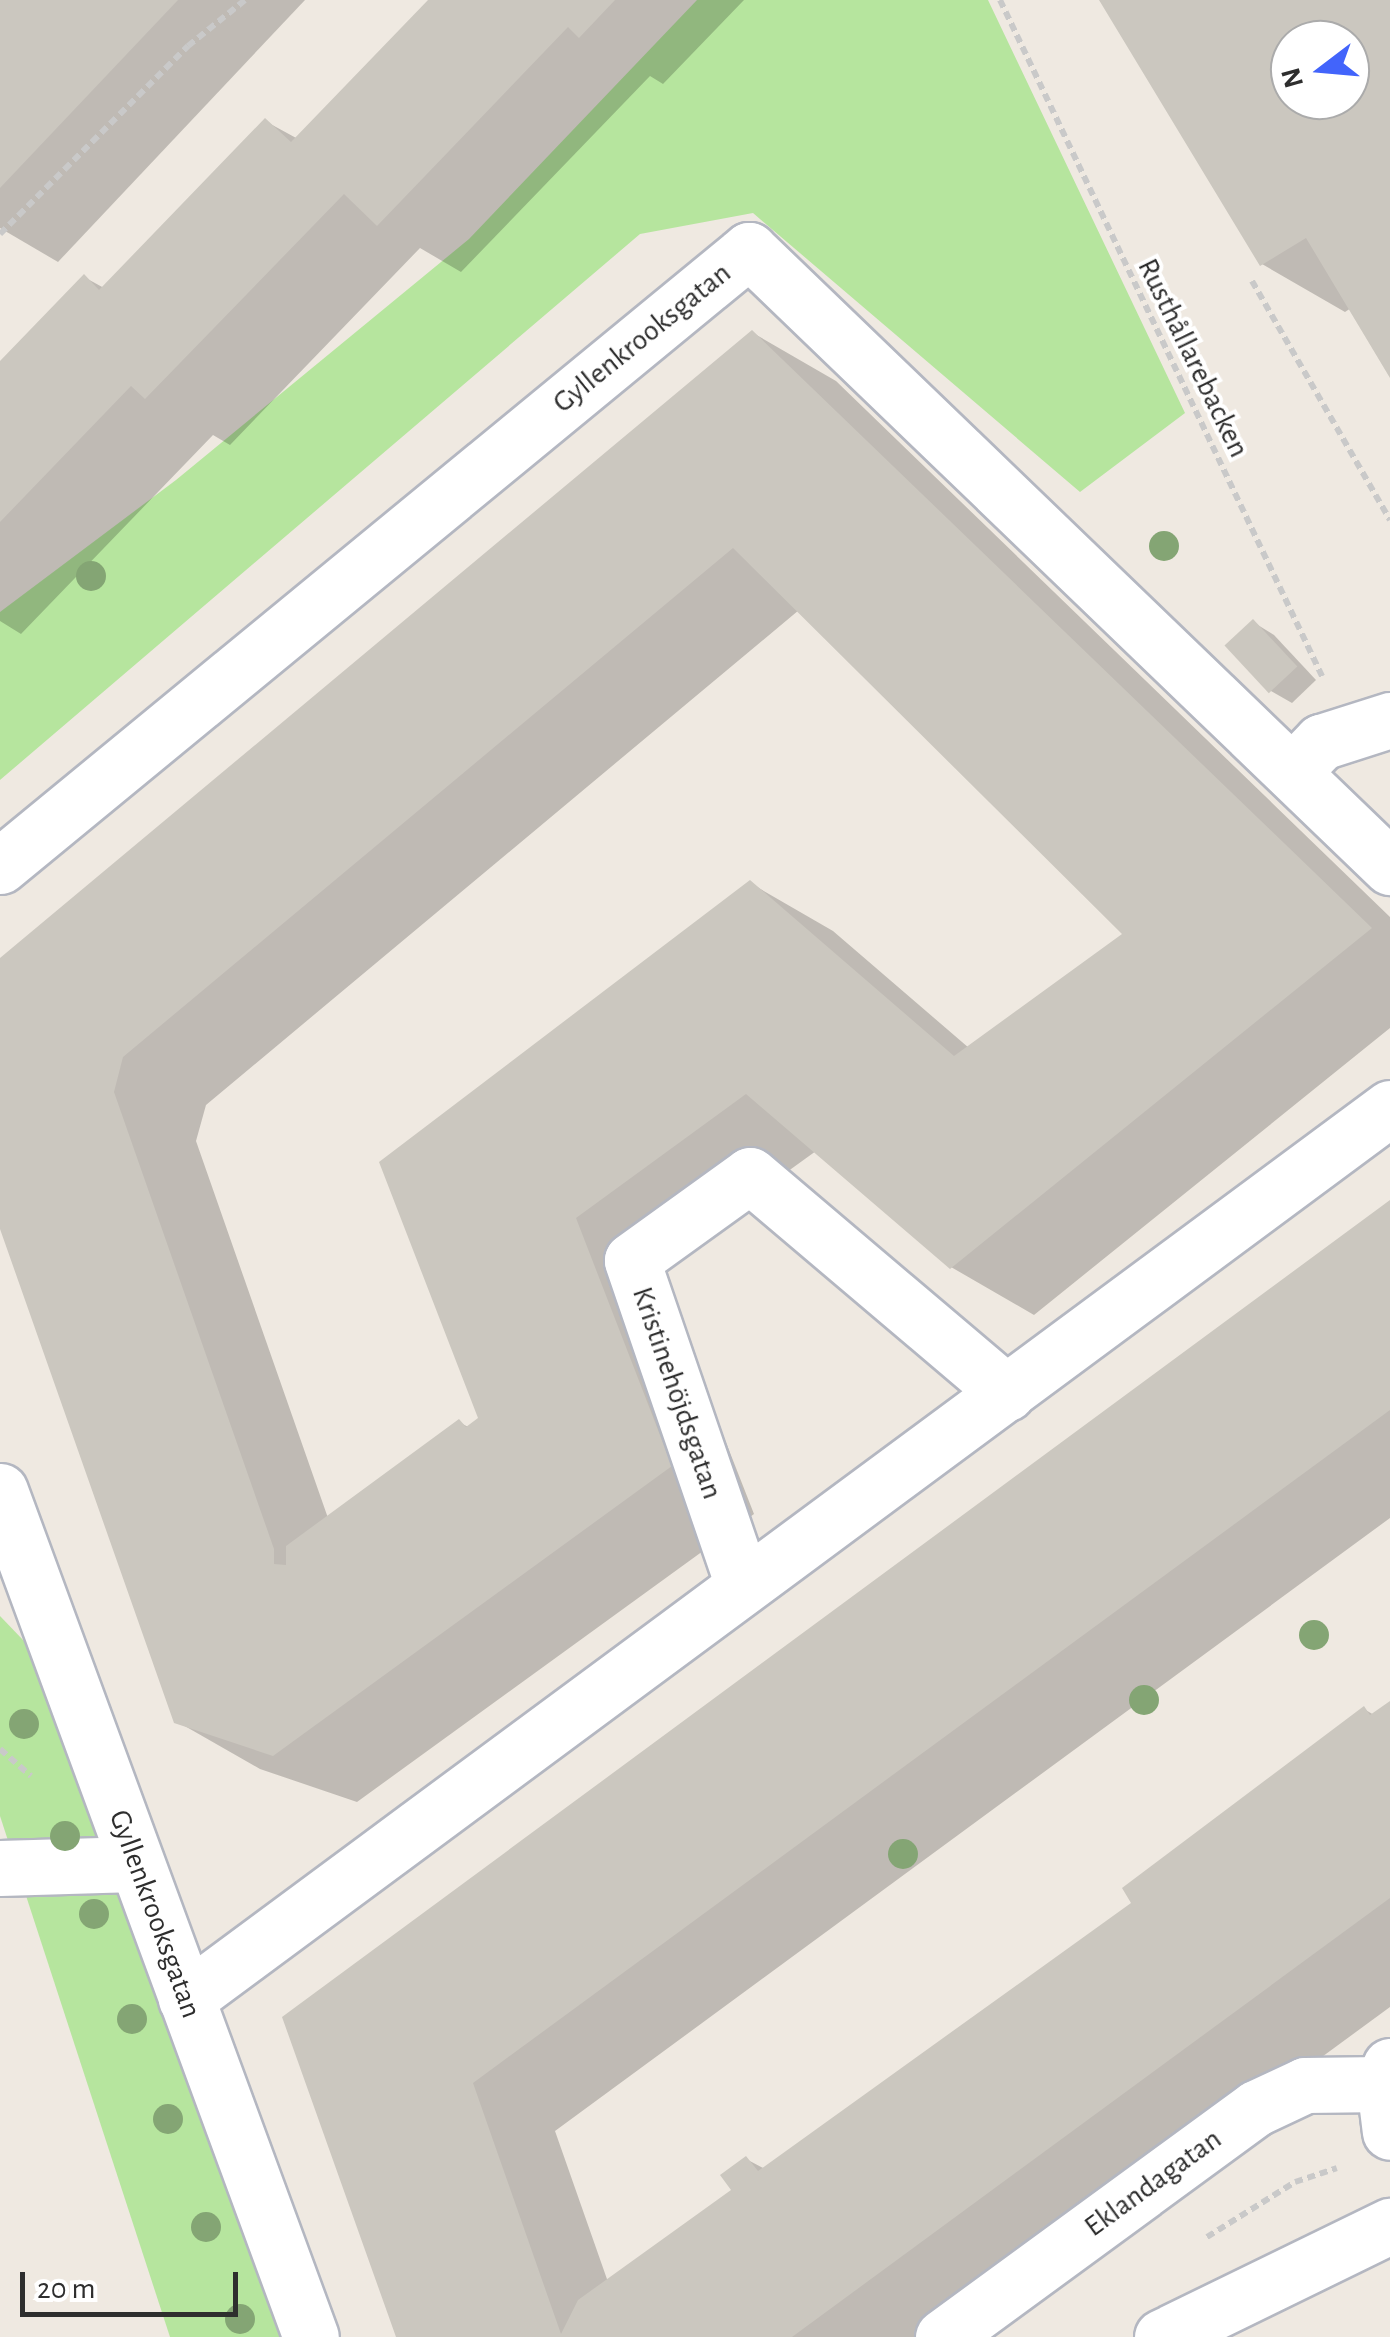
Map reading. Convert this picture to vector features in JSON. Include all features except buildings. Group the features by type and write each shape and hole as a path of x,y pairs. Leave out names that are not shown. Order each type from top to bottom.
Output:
{"street":[{"name":"Gyllenkrooksgatan","path":"0,866 750,250 1390,867"},
{"path":"1292,772 1321,742 1370,726"},
{"path":"186,1999 1390,1108"},
{"name":"Kristinehöjdsgatan","path":"742,1585 632,1260 750,1175 1007,1393"},
{"name":"Gyllenkrooksgatan","path":"0,1491 310,2337"},
{"path":"0,1868 135,1864"},
{"name":"Eklandagatan","path":"943,2337 1256,2108 1305,2085 1388,2094"},
{"path":"1162,2337 1390,2226"}],"path":[{"path":"0,234 188,46 245,0"},
{"name":"Rusthållarebacken","path":"1000,0 1370,726"},
{"path":"1252,281 1390,520"}],"green space":[{"path":"697,0 988,0 1185,413 1080,492 753,213 640,234 0,780 0,612 176,480 469,239"},
{"path":"0,1616 24,1641 130,1874 285,2337 170,2337 0,1816"}]}
